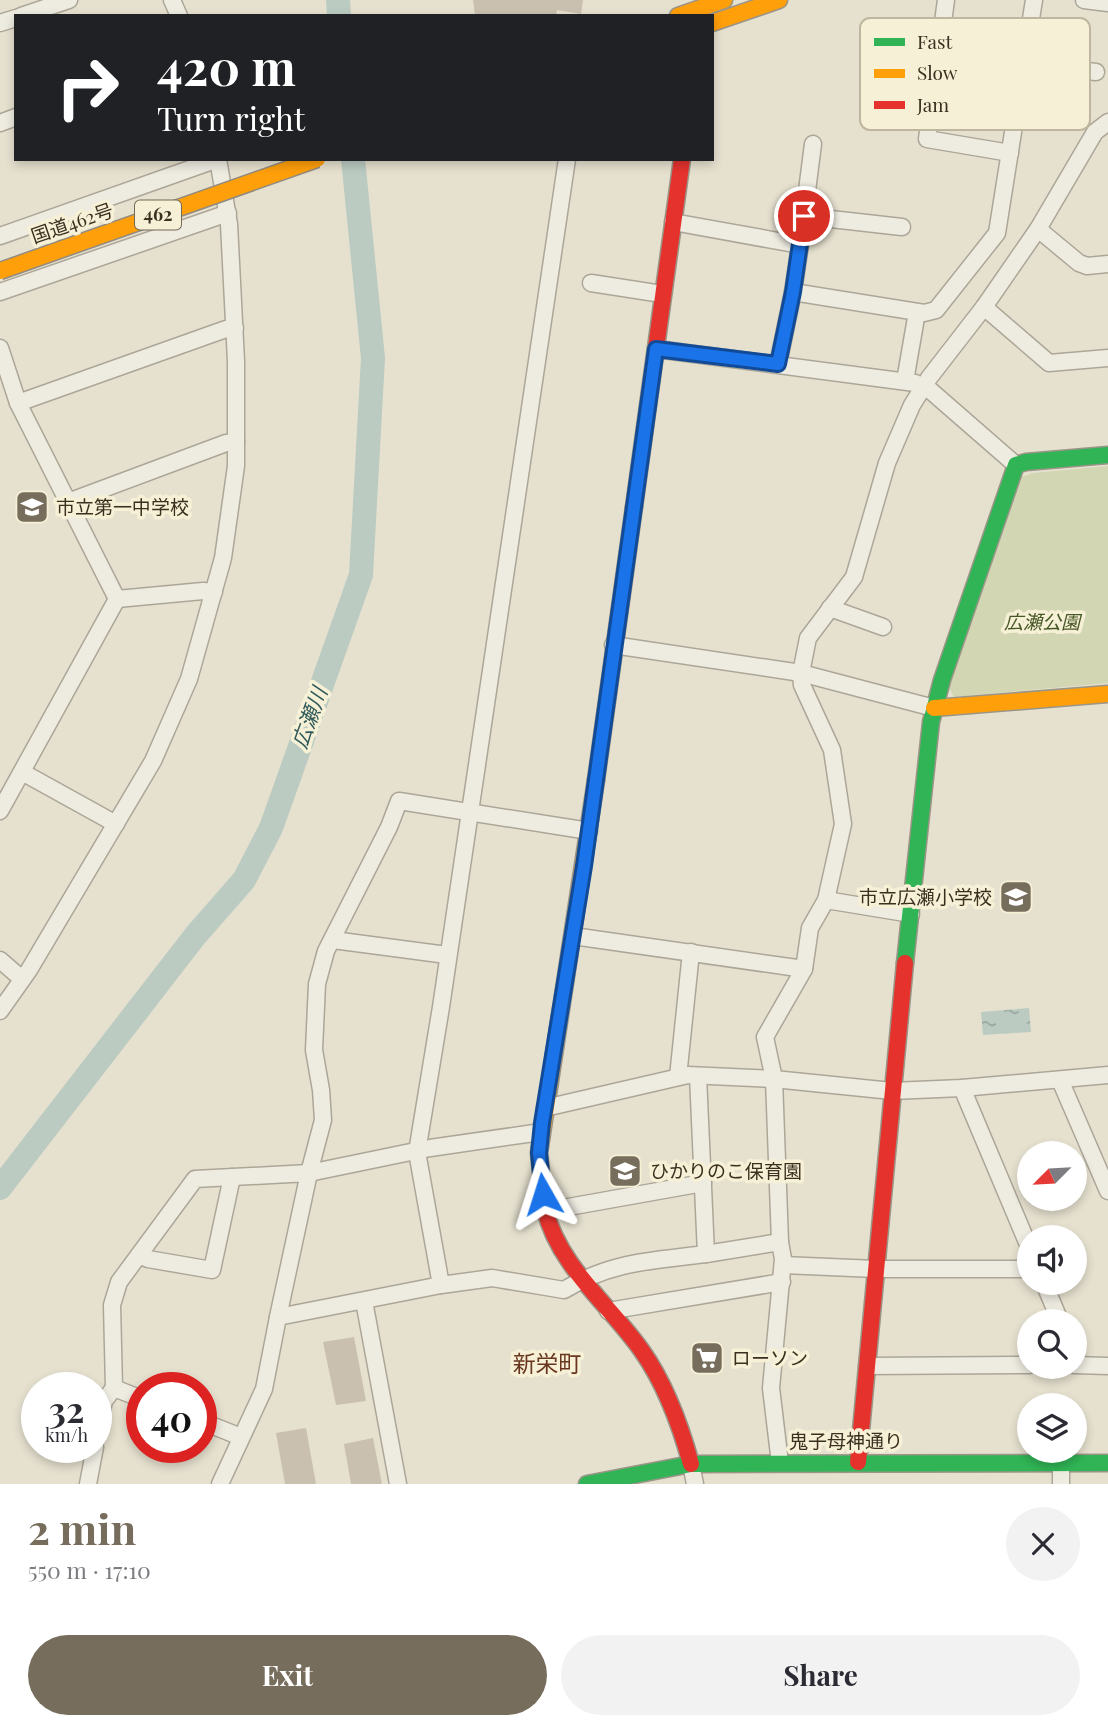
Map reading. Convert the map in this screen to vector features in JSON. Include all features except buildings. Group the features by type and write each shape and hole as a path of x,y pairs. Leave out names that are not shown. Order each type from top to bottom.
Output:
{"main road":[{"path":"684,14 724,0"},
{"path":"714,22 779,0"},
{"name":"国道462号","path":"0,257 272,161"},
{"name":"国道462号","path":"0,271 311,161"},
{"path":"682,161 589,831 541,1132 540,1176 546,1211 557,1241 583,1279 642,1352 663,1387 681,1427 691,1464"},
{"path":"858,1462 892,1091 934,708 1016,465 1108,455"},
{"path":"934,708 1108,694"},
{"name":"鬼子母神通り","path":"587,1484 691,1464 1017,1463"},
{"name":"鬼子母神通り","path":"1087,1463 1108,1463"}],"street":[{"path":"27,14 69,0"},
{"path":"944,18 946,0"},
{"path":"1031,18 1034,0"},
{"path":"1084,0 1108,4"},
{"path":"1090,71 1096,72"},
{"path":"780,1463 771,1388 783,1265 774,1079 765,1037 804,969 810,928 826,900 843,824 832,750 802,685 801,673 808,638 855,576 887,463 923,386 984,307 1038,229 1095,131 1108,122"},
{"path":"928,130 927,139 1010,153"},
{"path":"793,292 924,313 936,310 997,233 1014,130"},
{"path":"778,364 793,292 813,144"},
{"path":"0,236 212,161"},
{"path":"0,1011 153,761 189,679 214,592 229,527 236,466 235,328 228,213 218,161"},
{"path":"441,1285 417,1152 567,161"},
{"path":"0,292 228,213"},
{"path":"804,216 902,227"},
{"path":"673,222 800,245"},
{"path":"1038,229 1079,263 1087,266 1108,264"},
{"path":"591,283 663,294"},
{"path":"984,307 1049,363 1108,358"},
{"path":"905,381 918,312"},
{"path":"18,403 235,328"},
{"path":"0,348 18,403 117,599"},
{"path":"656,349 905,381 923,386 1016,465"},
{"path":"68,502 226,443 236,442"},
{"path":"117,599 214,592"},
{"path":"0,811 117,599"},
{"path":"830,608 883,627"},
{"path":"613,645 801,673 934,708"},
{"path":"22,772 116,824"},
{"path":"220,1484 264,1389 309,1173 323,1119 314,1050 316,991 326,951 399,801 589,831"},
{"path":"826,900 911,914"},
{"path":"573,936 804,969"},
{"path":"333,940 447,955"},
{"path":"678,1077 691,952"},
{"path":"0,960 22,979"},
{"path":"545,1108 688,1075 774,1079 892,1091 962,1088 1108,1075"},
{"path":"698,1076 706,1254"},
{"path":"1060,1080 1108,1191"},
{"path":"962,1088 1020,1225"},
{"path":"112,1391 112,1305 119,1282 195,1179 309,1173 430,1148 541,1132"},
{"path":"139,1255 148,1259 212,1270 232,1177"},
{"path":"546,1211 703,1183"},
{"path":"278,1317 441,1285 492,1278 564,1290 617,1265 780,1242"},
{"path":"783,1265 876,1269 1017,1269"},
{"path":"608,1311 782,1282"},
{"path":"364,1301 398,1484"},
{"path":"1087,1363 1108,1366"},
{"path":"867,1366 1017,1365"},
{"path":"114,1388 126,1393"},
{"path":"217,1427 241,1437"},
{"path":"88,1484 92,1463"},
{"path":"1060,1463 1061,1484"},
{"path":"691,1464 695,1484"}],"green space":[{"name":"広瀬公園","path":"1108,466 1108,683 954,697 949,688 1022,477 1033,473"}],"water":[{"path":"1029,1008 1031,1032 983,1035 981,1012"}],"waterway":[{"name":"広瀬川","path":"338,0 339,14"},
{"name":"広瀬川","path":"0,1188 195,936 244,880 271,828 361,575 373,358 353,161"}],"traffic: fast":[{"path":"905,963 931,722 942,680 1016,465 1108,455"},
{"path":"596,780 634,507"},
{"path":"587,1484 691,1464 1108,1463"}],"traffic: slow":[{"path":"684,14 724,0"},
{"path":"714,22 779,0"},
{"path":"0,271 311,161"},
{"path":"934,708 1108,694"},
{"path":"545,1210 539,1153 596,780"}],"traffic: jam":[{"path":"634,507 682,161"},
{"path":"858,1462 905,963"},
{"path":"545,1210 552,1231 574,1268 651,1364 671,1405 691,1464"}],"place":[{"name":"市立第一中学校","path":"32,507"},
{"name":"市立広瀬小学校","path":"1016,897"},
{"name":"ひかりのこ保育園","path":"625,1171"},
{"name":"ローソン","path":"707,1358"}],"district":[{"name":"新栄町","path":"547,1364"}],"route":[{"path":"543,1194 539,1153 542,1123 584,866 656,349 778,364 793,292 804,216"}]}
